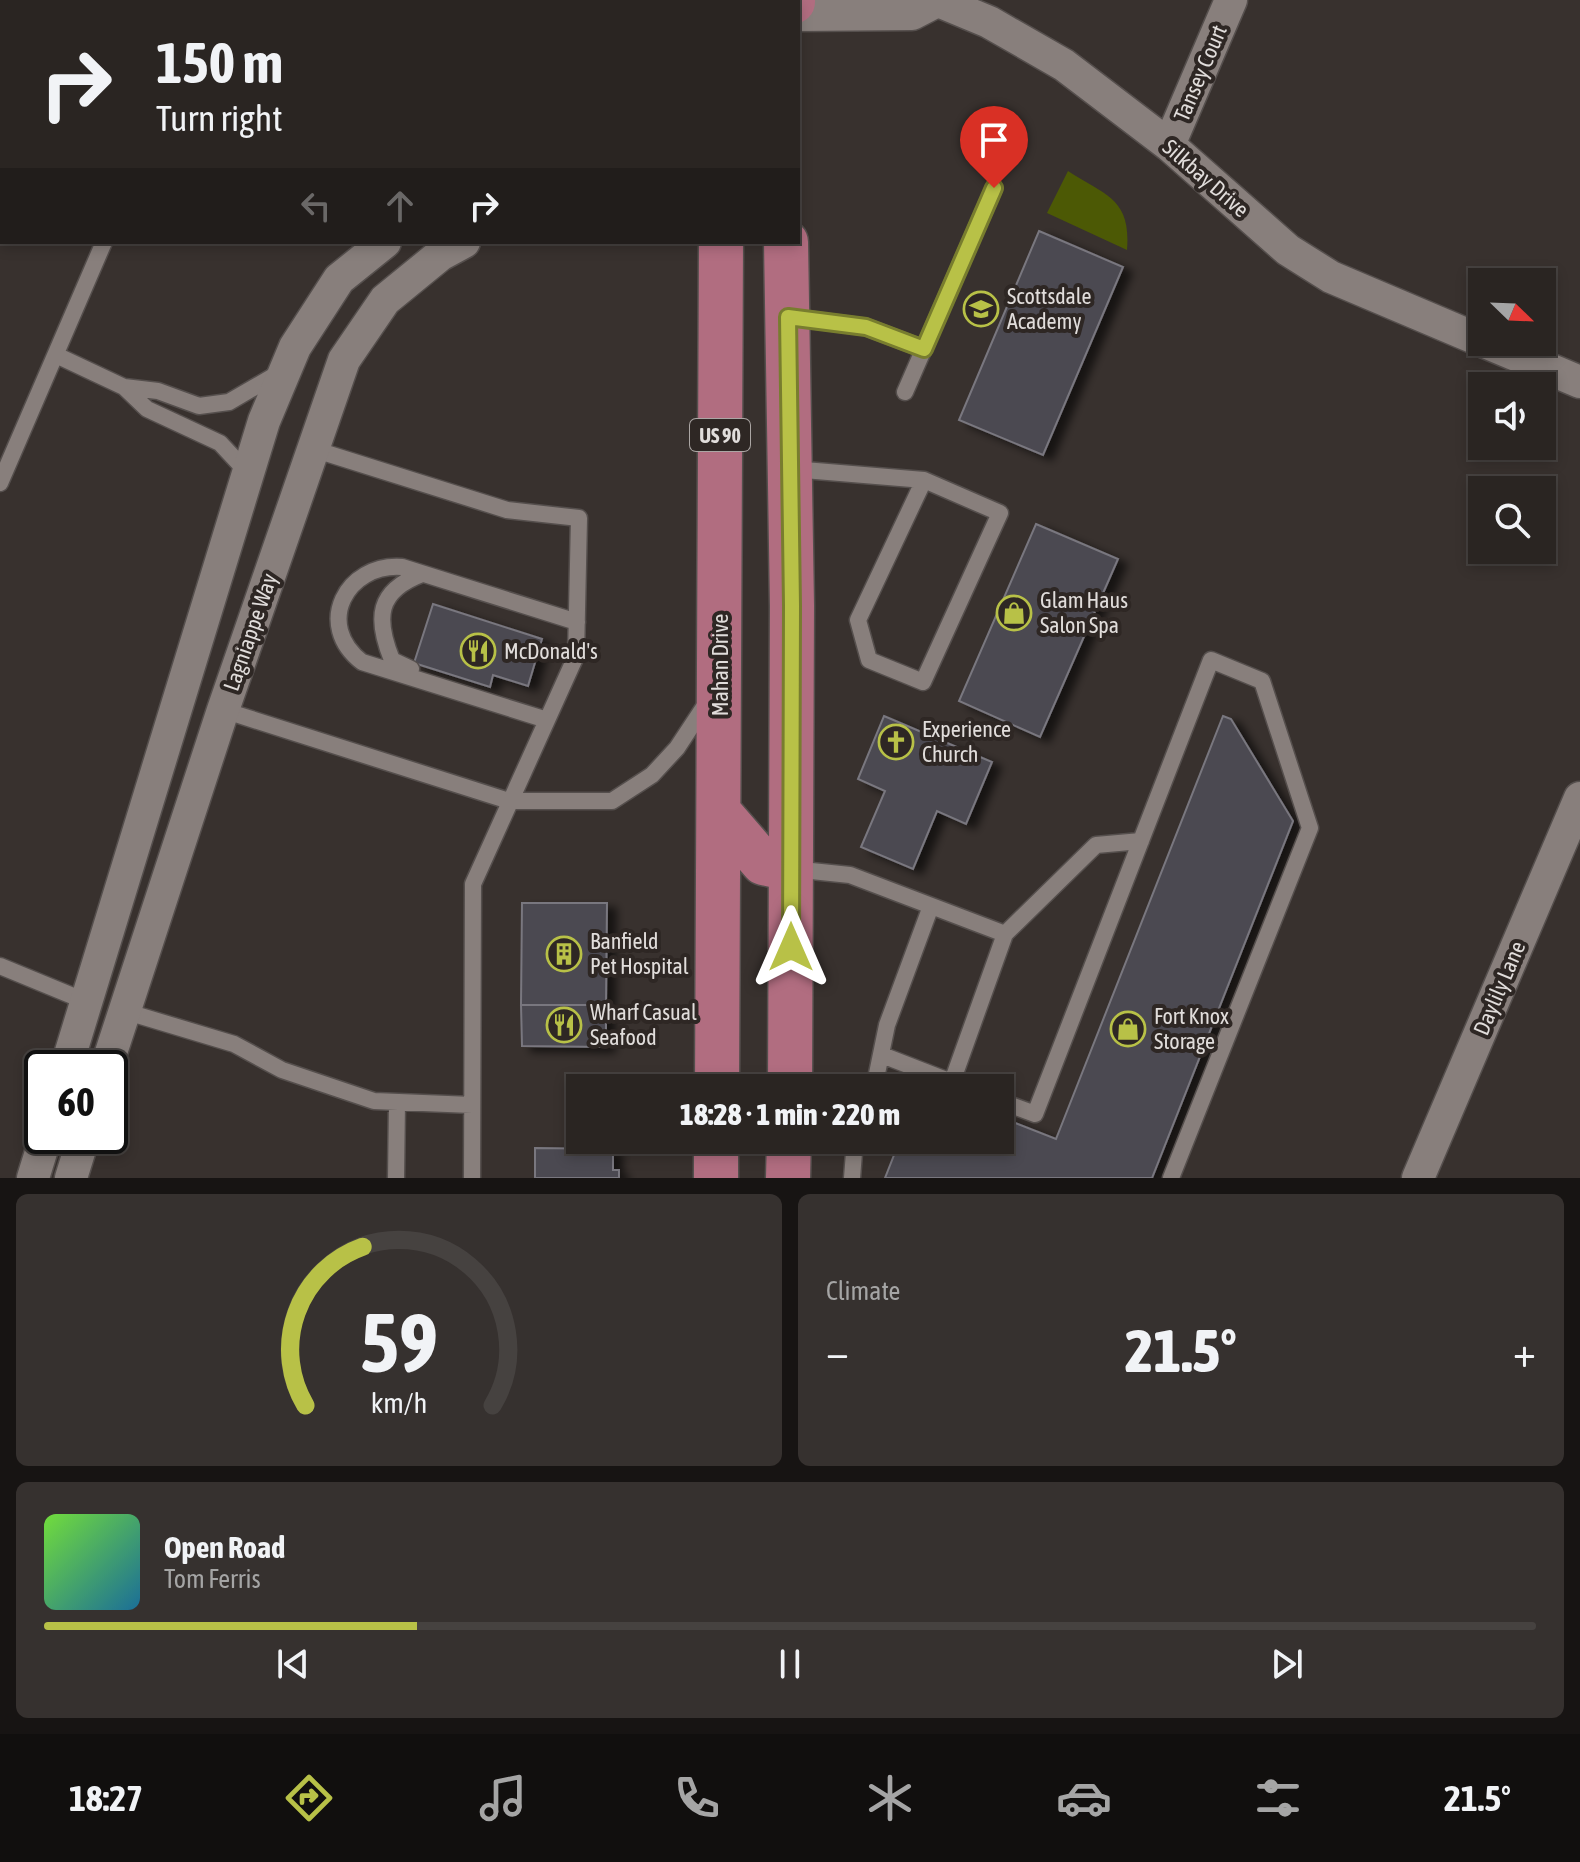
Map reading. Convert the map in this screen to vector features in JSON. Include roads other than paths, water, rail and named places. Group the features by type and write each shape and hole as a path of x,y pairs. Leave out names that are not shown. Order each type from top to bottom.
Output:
{"main road":[{"name":"Mahan Drive","path":"717,1074 721,244"},
{"path":"786,244 790,469 790,1074"},
{"path":"719,812 763,863 791,869"},
{"path":"716,1154 716,1178"},
{"path":"788,1178 789,1154"}],"street":[{"name":"Silkbay Drive","path":"937,0 989,22 1064,65 1169,145 1298,257 1331,277 1468,335"},
{"path":"800,15 912,14 937,0"},
{"name":"Tansey Court","path":"1169,145 1231,0"},
{"path":"71,1050 248,473 286,369 295,347 339,279 383,244"},
{"name":"Lagniappe Way","path":"112,1050 223,710 344,360 385,300 440,255 460,244"},
{"name":"Silkbay Drive","path":"1518,356 1580,382"},
{"path":"179,693 223,710"},
{"name":"Daylily Lane","path":"1418,1178 1580,798"},
{"path":"85,1001 124,1011"},
{"path":"33,1178 40,1154"},
{"path":"71,1178 78,1154"}],"lane":[{"path":"905,392 994,188"},
{"path":"0,483 103,244"},
{"path":"788,317 866,327 924,349"},
{"path":"56,355 124,387 158,391 199,406 229,402 286,369"},
{"path":"124,387 147,409 220,443 248,473"},
{"path":"313,449 507,510 579,518 576,656 473,884 472,1178"},
{"path":"790,469 924,480 1000,513 923,682 869,660 858,620 924,480"},
{"path":"547,720 362,662 345,645 339,620 340,600 357,580 381,566 422,574 577,622"},
{"path":"404,667 392,660 383,638 382,610 388,593 405,580 422,574"},
{"path":"422,574 378,578 360,587 346,623 351,640 379,658 519,702 547,720"},
{"path":"1014,1106 1035,1114 1211,660 1262,681 1310,828 1171,1178"},
{"path":"223,710 509,801 612,801 662,765 720,683"},
{"path":"962,1074 1005,934 1096,845 1141,841"},
{"path":"791,869 850,875 1005,934"},
{"path":"877,1074 887,1025 931,906"},
{"path":"0,966 85,1001"},
{"path":"124,1011 234,1044 282,1070 361,1097 472,1105"},
{"path":"882,1055 931,1074"},
{"path":"396,1178 397,1102"},
{"path":"852,1178 854,1154"}],"place":[{"name":"Scottsdale Academy","path":"981,309"},
{"name":"Glam Haus Salon Spa","path":"1014,613"},
{"name":"McDonald's","path":"478,651"},
{"name":"Experience Church","path":"896,742"},
{"name":"Banfield Pet Hospital","path":"564,954"},
{"name":"Wharf Casual Seafood","path":"564,1025"},
{"name":"Fort Knox Storage","path":"1128,1029"}]}
